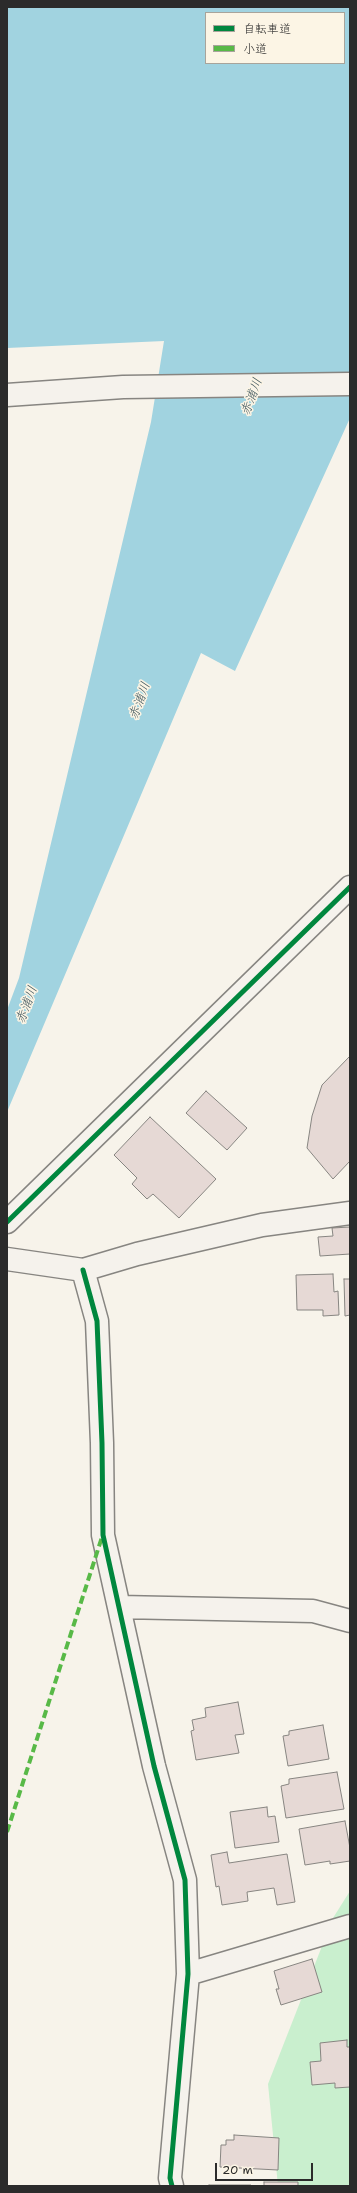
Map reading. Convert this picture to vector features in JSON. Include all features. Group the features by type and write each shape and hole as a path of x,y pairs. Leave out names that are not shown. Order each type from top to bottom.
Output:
{"street":[{"path":"7,395 122,387 350,384"},
{"path":"7,1222 350,887"},
{"path":"7,1259 83,1270 137,1254 262,1225 350,1213"},
{"path":"83,1270 97,1321 102,1443 103,1535 154,1766 185,1880 188,1974 170,2178 172,2186"},
{"path":"120,1607 313,1611 350,1621"},
{"path":"188,1974 350,1926"}],"green space":[{"path":"350,1891 350,2186 278,2186 268,2084 333,1918"}],"water":[{"name":"赤浦川","path":"7,7 350,7 350,418 235,671 201,653 7,1112 7,1010 19,978 151,422 164,341 7,348"}],"building":[{"path":"350,1056 350,1161 333,1179 307,1148 312,1116 322,1085"},
{"path":"206,1091 247,1128 227,1150 186,1113"},
{"path":"150,1117 216,1179 179,1218 153,1194 147,1199 132,1184 137,1178 114,1155"},
{"path":"350,1227 350,1254 320,1256 318,1237 333,1236 332,1228"},
{"path":"333,1274 334,1292 338,1291 339,1315 323,1316 323,1310 297,1310 296,1275"},
{"path":"344,1279 350,1279 350,1315 345,1316"},
{"path":"238,1702 244,1734 235,1735 239,1753 196,1760 191,1731 194,1730 192,1720 206,1717 205,1708"},
{"path":"323,1725 329,1759 288,1766 283,1736 289,1735 289,1731"},
{"path":"337,1772 344,1809 286,1818 281,1786 289,1784 289,1779"},
{"path":"267,1807 268,1817 275,1816 279,1842 235,1848 230,1812"},
{"path":"345,1821 350,1848 350,1861 330,1864 330,1861 305,1865 299,1829"},
{"path":"227,1852 229,1863 287,1854 295,1902 277,1905 274,1888 247,1892 248,1901 222,1905 219,1886 216,1887 211,1855"},
{"path":"312,1959 322,1992 281,2005 276,1989 279,1989 274,1971"},
{"path":"347,2040 347,2047 350,2047 350,2087 335,2088 335,2083 312,2085 310,2062 321,2061 320,2043"},
{"path":"234,2135 279,2138 278,2170 220,2167 221,2145 226,2145 226,2140 234,2140"},
{"path":"264,2182 298,2182 298,2186 264,2186"},
{"path":"251,2185 251,2186 209,2186"}],"marked path":[{"path":"7,1832 102,1537"}],"cycle path":[{"path":"7,1222 350,887"},
{"path":"83,1270 97,1321 102,1443 103,1535 154,1766 185,1880 188,1974 170,2178 172,2186"}]}
